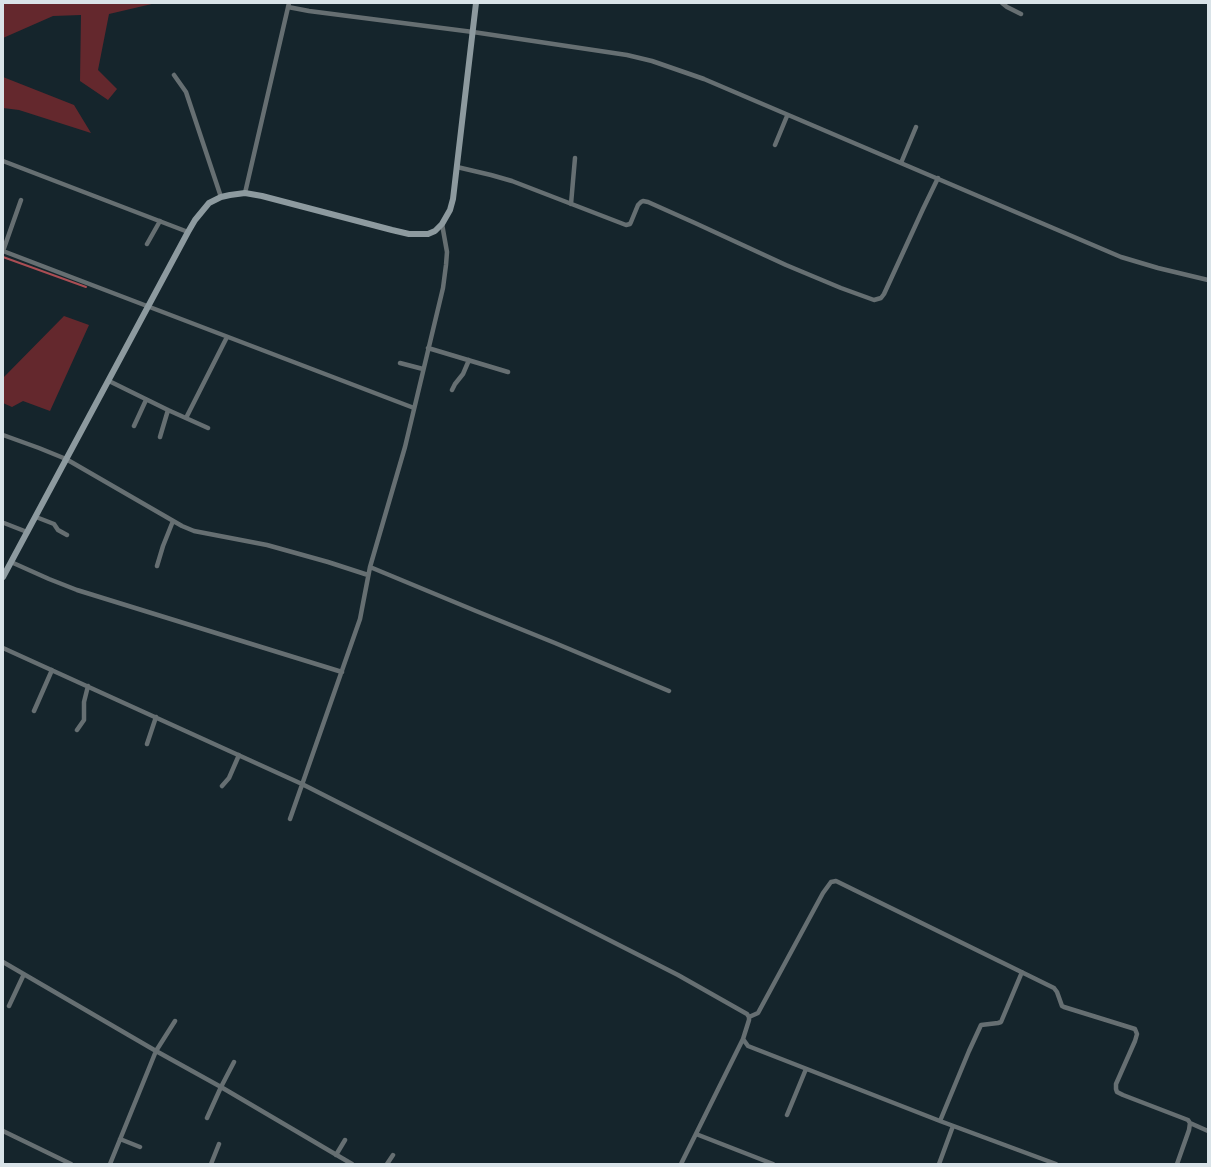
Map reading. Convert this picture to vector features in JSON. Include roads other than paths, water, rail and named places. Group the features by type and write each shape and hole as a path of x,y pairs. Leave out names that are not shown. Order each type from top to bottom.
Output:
{"main road":[{"path":"3,577 188,232 195,220 209,203 230,194 245,193 262,196 409,234 428,234 435,231 442,224 450,210 453,199 476,3"}],"street":[{"path":"1002,3 1006,7 1021,14"},
{"path":"245,193 289,5 309,11 627,54 652,61 704,79 787,116 938,178 1121,257 1208,280"},
{"path":"174,75 186,92 221,197"},
{"path":"775,145 787,116"},
{"path":"902,163 916,127"},
{"path":"571,204 576,158"},
{"path":"3,161 188,232"},
{"path":"457,167 512,181 626,225 630,224 640,202 648,202 786,265 874,300 881,298 884,294 938,178"},
{"path":"22,200 3,251 414,408"},
{"path":"147,244 160,221"},
{"path":"290,819 360,619 370,567 405,447 443,288 446,266 446,246 442,224"},
{"path":"186,418 227,337"},
{"path":"428,348 508,372"},
{"path":"452,390 461,377 469,360"},
{"path":"400,363 423,369"},
{"path":"109,381 146,400 208,428"},
{"path":"134,426 146,400"},
{"path":"160,437 168,410"},
{"path":"3,435 66,459 173,521 194,531 268,545 328,562 368,576"},
{"path":"36,517 54,524 58,530 67,535"},
{"path":"157,566 173,521"},
{"path":"4,522 27,532"},
{"path":"11,562 77,590 342,672"},
{"path":"370,567 669,691"},
{"path":"3,648 302,784 678,975 743,1011 749,1020 743,1039 681,1164"},
{"path":"34,712 52,670"},
{"path":"77,730 84,720 84,702 88,686"},
{"path":"147,744 156,718"},
{"path":"222,786 229,778 239,755"},
{"path":"748,1017 758,1012 823,893 831,882 836,881 1054,988 1062,1006 1064,1007 1135,1029 1137,1034 1116,1084 1115,1087 1117,1092 1188,1120 1190,1123 1208,1131"},
{"path":"3,962 352,1164"},
{"path":"939,1121 981,1025 1001,1022 1022,972"},
{"path":"9,1006 24,974"},
{"path":"110,1164 156,1051 175,1020"},
{"path":"743,1039 748,1046 939,1121 1056,1164"},
{"path":"208,1118 220,1087 234,1062"},
{"path":"787,1115 806,1069"},
{"path":"1177,1164 1190,1123"},
{"path":"939,1164 953,1126"},
{"path":"3,1132 71,1164"},
{"path":"696,1134 772,1164"},
{"path":"120,1139 140,1147"},
{"path":"336,1155 345,1140"},
{"path":"211,1164 219,1144"},
{"path":"387,1164 392,1155"}],"waterway":[{"path":"3,257 86,287"}]}
